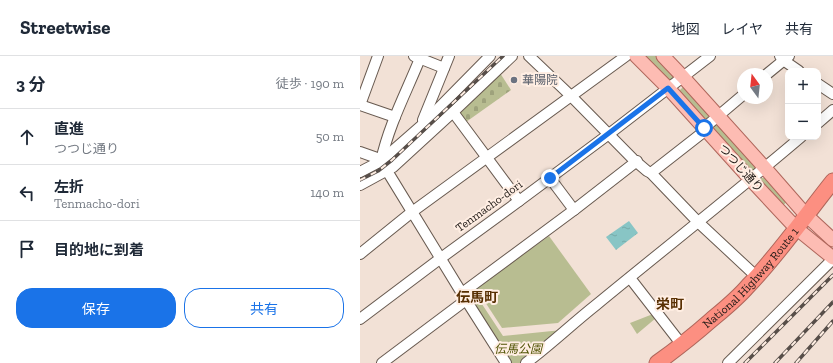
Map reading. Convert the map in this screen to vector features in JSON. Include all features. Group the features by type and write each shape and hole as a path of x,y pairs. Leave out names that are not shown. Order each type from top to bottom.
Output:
{"highway":[{"name":"National Highway Route 1","path":"657,363 682,345 733,302 756,277 833,181"}],"main road":[{"name":"つつじ通り","path":"636,56 668,88 796,228 833,259"},
{"name":"つつじ通り","path":"663,56 806,215 833,240"}],"street":[{"path":"378,56 360,105 395,117"},
{"path":"421,126 449,56"},
{"path":"360,172 381,161 421,126 490,56"},
{"path":"360,185 393,167 512,56"},
{"path":"529,56 633,159 650,173 698,222 756,277"},
{"path":"360,254 412,212 626,56"},
{"name":"Tenmacho-dori","path":"360,319 609,134 710,56"},
{"path":"381,161 395,117 418,57 444,68"},
{"path":"773,68 784,57 796,68"},
{"path":"821,86 833,94"},
{"path":"650,173 705,129 737,100"},
{"path":"821,120 833,110"},
{"path":"453,112 519,201"},
{"path":"526,363 751,180 798,140"},
{"path":"360,152 373,156 381,161 506,363"},
{"path":"382,363 464,296 637,161"},
{"path":"550,178 574,210"},
{"path":"728,363 833,259"},
{"path":"630,278 682,345"}],"green space":[{"path":"642,56 658,56 674,76 668,81"},
{"path":"500,73 511,90 466,122 459,111"},
{"path":"683,87 709,114 705,120 679,91"},
{"path":"717,124 757,167 753,173 711,127"},
{"path":"761,178 767,179 786,200 785,204 783,205 759,181"},
{"path":"549,236 591,294 558,323 502,328 476,288"},
{"name":"伝馬公園","path":"472,289 503,336 562,330 524,363 506,363 465,294"},
{"path":"653,314 656,318 637,334 630,323"}],"water":[{"path":"629,221 638,233 616,250 606,237"}],"railway":[{"path":"360,180 378,171 392,160 503,56"},
{"path":"745,363 833,275"},
{"path":"775,363 833,302"},
{"path":"796,363 833,321"}],"place":[{"name":"華陽院","path":"514,80"}],"district":[{"name":"伝馬町","path":"477,297"},
{"name":"栄町","path":"670,304"}],"route":[{"path":"550,178 668,88 704,128"}]}
